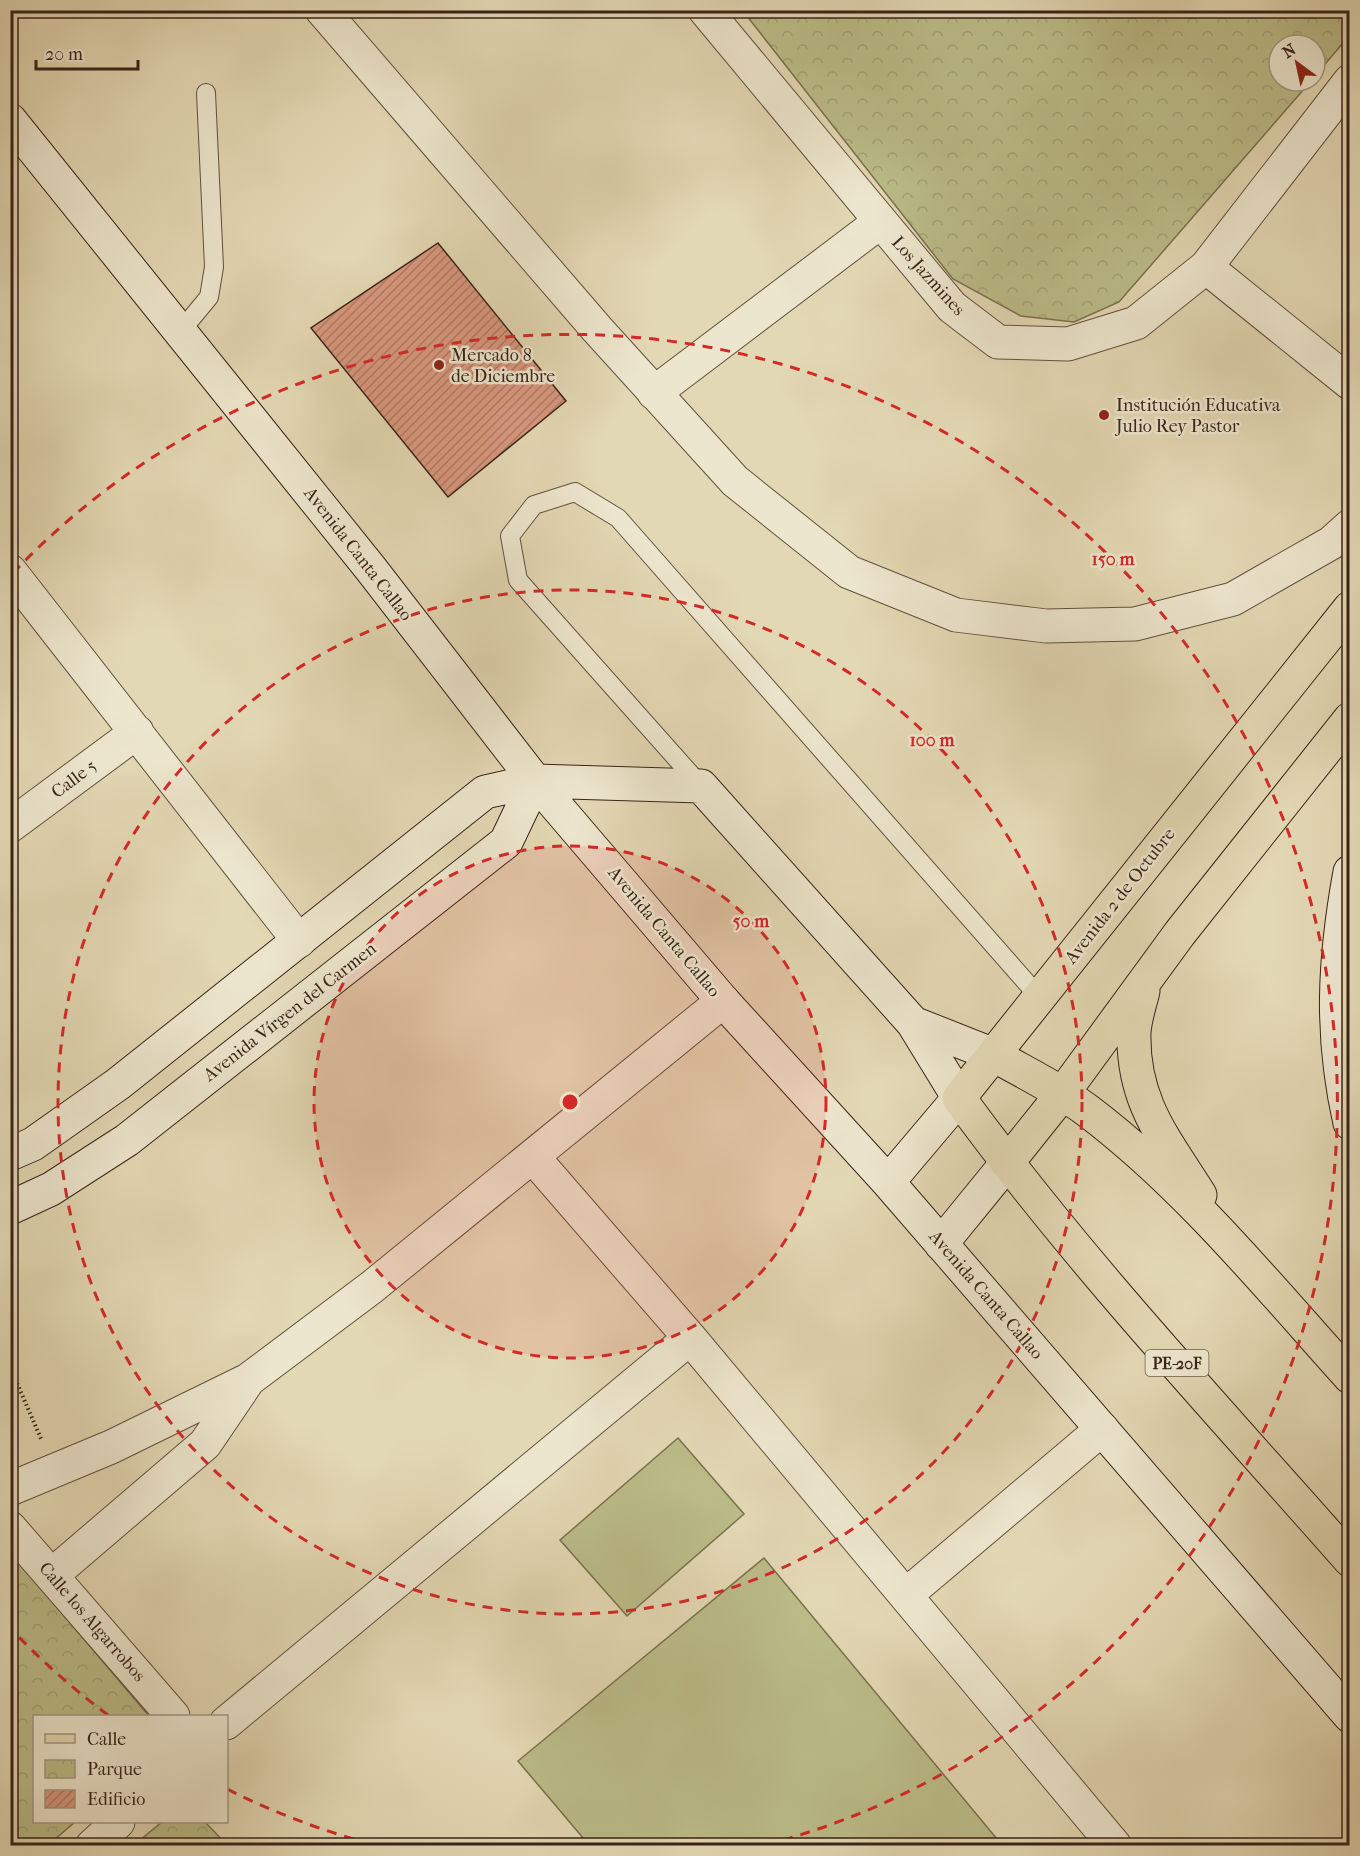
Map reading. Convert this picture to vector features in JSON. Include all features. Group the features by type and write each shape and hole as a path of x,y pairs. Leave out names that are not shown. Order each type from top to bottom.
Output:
{"main road":[{"name":"Avenida 2 de Octubre","path":"959,1098 1350,608"},
{"path":"1007,1163 1063,1094 1180,933 1350,719"},
{"path":"1144,985 1134,1030 1137,1076 1149,1116 1229,1242"},
{"name":"PE-20F","path":"994,1055 1063,1094 1114,1132 1229,1242 1350,1377"},
{"name":"PE-20F","path":"959,1098 1007,1163 1130,1310 1350,1560"}],"street":[{"path":"322,10 654,393 735,481 849,572 956,615 1046,627 1135,624 1233,599 1331,543 1350,526"},
{"name":"Los Jazmines","path":"705,10 952,307 998,342 1068,344 1136,323 1206,267 1350,81"},
{"name":"Avenida Canta Callao","path":"10,120 371,569 535,781 723,1001 888,1182 1350,1716"},
{"path":"654,393 880,222"},
{"path":"1206,267 1350,383"},
{"path":"10,571 299,941"},
{"name":"Calle 5","path":"10,826 137,732"},
{"path":"10,1154 33,1144 118,1084 485,792 535,781 701,786"},
{"name":"Avenida Vírgen del Carmen","path":"10,1208 51,1189 127,1140 506,842 535,781"},
{"name":"PE-20F","path":"701,786 913,1023 959,1098"},
{"path":"1350,872 1338,938 1335,1007 1350,1124"},
{"path":"10,1489 111,1447 248,1380 372,1287 723,1001"},
{"name":"PE-20F","path":"913,1023 994,1055"},
{"name":"Avenida 2 de Octubre","path":"888,1182 959,1098"},
{"path":"533,1157 690,1338 1115,1845"},
{"path":"941,1244 1007,1163"},
{"path":"228,1721 690,1338"},
{"path":"52,1575 204,1444 248,1380"},
{"path":"906,1595 1102,1429"},
{"name":"Calle los Algarrobos","path":"10,1528 172,1715"},
{"path":"92,1845 116,1823"}],"lane":[{"path":"180,332 209,297 214,267 206,93"},
{"path":"701,786 518,580 510,536 534,505 575,492 618,518 1040,998"}],"path":[{"path":"10,1367 54,1470"}],"green space":[{"path":"1349,10 1349,36 1327,62 1327,33 1267,33 1267,93 1301,93 1119,302 1074,322 1021,316 953,279 743,11"},
{"path":"678,1438 744,1514 627,1616 560,1540"},
{"path":"10,1552 148,1715 33,1715 33,1823 74,1823 48,1845 11,1845"},
{"path":"764,1558 1002,1845 589,1845 518,1761"},
{"path":"161,1823 206,1823 227,1845 134,1845"}],"building":[{"name":"Mercado 8 de Diciembre","path":"438,243 566,401 448,497 311,328"}],"place":[{"name":"Mercado 8 de Diciembre","path":"439,365"},
{"name":"Institución Educativa Julio Rey Pastor","path":"1104,415"}]}
